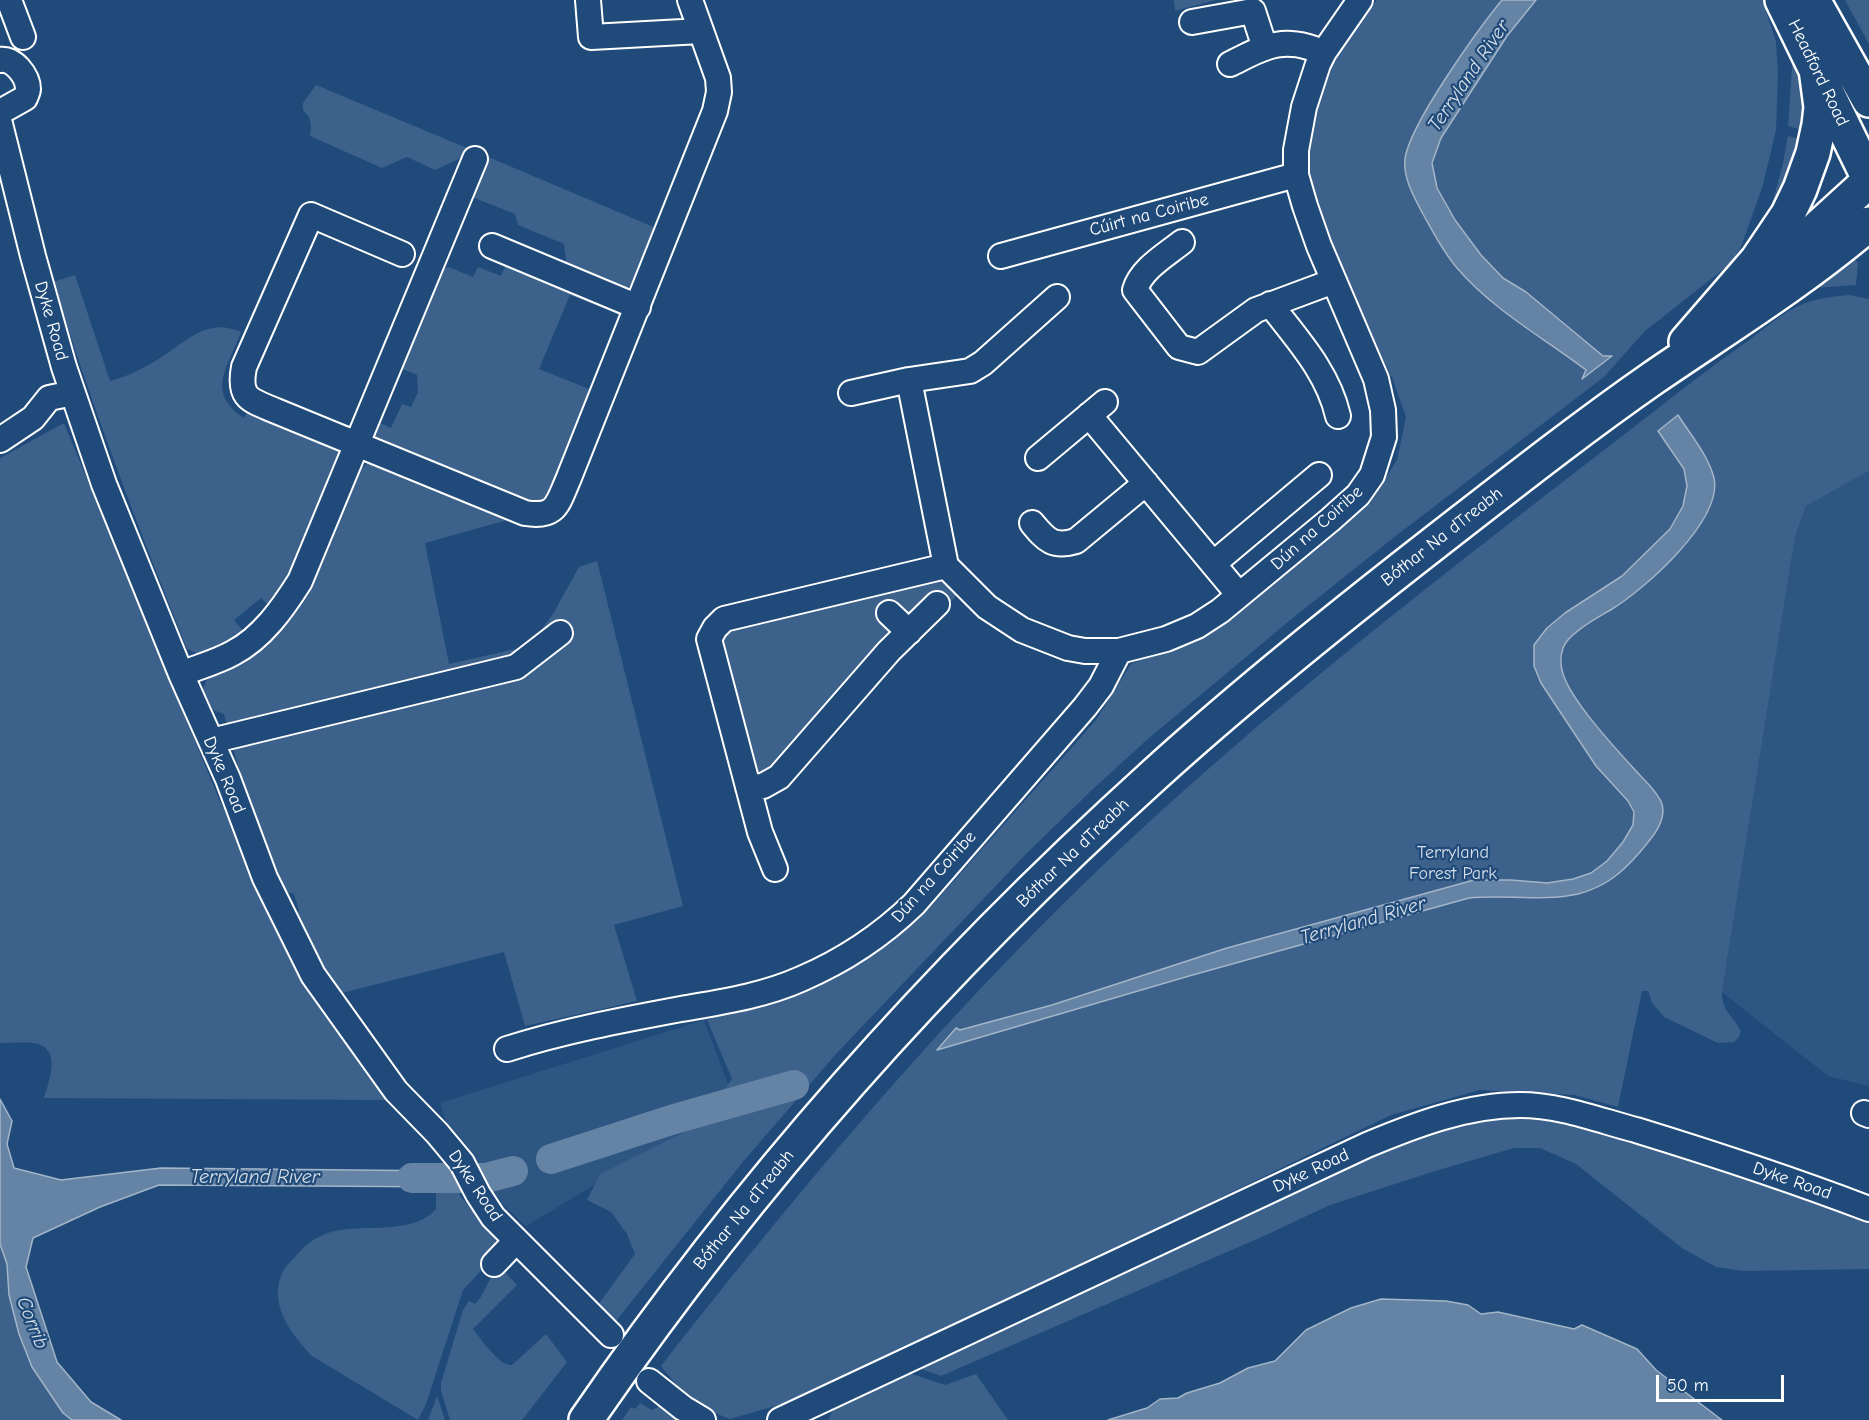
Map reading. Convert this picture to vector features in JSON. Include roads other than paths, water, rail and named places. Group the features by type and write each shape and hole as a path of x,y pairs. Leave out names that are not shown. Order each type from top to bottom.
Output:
{"highway":[{"name":"Headford Road","path":"1782,0 1869,180"},
{"name":"Headford Road","path":"1814,0 1869,100"},
{"path":"1652,379 1757,260 1788,214 1800,189 1816,139 1821,107 1816,69"},
{"name":"Bóthar Na dTreabh","path":"1652,379 1812,235 1869,180"},
{"name":"Bóthar Na dTreabh","path":"586,1420 689,1277 835,1101 964,959 1070,854 1161,769 1316,637 1546,456 1652,379 1778,295 1832,256 1869,224"}],"street":[{"path":"588,0 591,37 701,32"},
{"path":"415,260 311,215 243,368 241,384 244,393 251,400 525,513 540,515 551,512 559,501 568,480 715,111 719,92 718,78 690,0"},
{"name":"Dún na Coiribe","path":"946,566 987,607 1022,630 1068,648 1085,651 1119,651 1166,639 1197,626 1220,611 1358,495 1372,475 1379,457 1384,437 1383,411 1376,379 1319,246 1296,175 1296,150 1304,107 1324,52 1360,0"},
{"path":"7,8 23,37"},
{"path":"1192,22 1253,11 1265,48"},
{"path":"1230,64 1265,48 1293,44 1324,52"},
{"path":"0,60 12,61 28,88 25,98 0,112"},
{"name":"Dyke Road","path":"0,124 33,256 73,393 104,484 181,674 228,779 265,878 313,975 396,1091 438,1133 462,1163 478,1194 494,1217 611,1335"},
{"path":"181,674 236,652 254,639 289,599 310,558 356,444 415,260 475,159"},
{"name":"Cúirt na Coiribe","path":"1001,255 1296,175"},
{"path":"1182,242 1147,271 1137,282 1135,291 1179,347 1198,352 1256,309 1334,281"},
{"path":"492,246 638,307"},
{"path":"851,393 970,371 983,363 1057,297"},
{"path":"1270,304 1307,351 1335,403 1338,416"},
{"path":"777,857 760,832 710,639 715,628 724,620 946,566 909,381"},
{"path":"0,440 33,418 49,398 73,393"},
{"path":"1038,458 1097,409 1146,483 1239,596"},
{"path":"1213,564 1319,475"},
{"path":"1032,524 1053,543 1064,545 1076,541 1146,483"},
{"path":"748,787 763,786 779,777 843,702 937,604"},
{"path":"889,613 909,632"},
{"path":"211,741 516,667 561,633"},
{"name":"Dún na Coiribe","path":"507,1049 543,1048 740,999 800,980 865,945 898,920 914,904 1085,707 1101,686 1119,651"},
{"name":"Dyke Road","path":"780,1420 819,1412 1367,1145 1424,1122 1490,1107 1521,1105 1547,1107 1579,1114 1735,1162 1869,1209"},
{"path":"494,1264 516,1241"},
{"path":"650,1381 683,1408 702,1420"}],"water":[{"path":"1502,0 1536,0 1507,36 1441,138 1432,163 1437,188 1455,220 1481,255 1503,278 1526,292 1603,356 1612,356 1582,379 1586,370 1502,310 1457,268 1423,214 1406,173 1405,159 1409,144 1431,101"},
{"path":"1678,415 1703,453 1714,478 1714,495 1706,513 1679,552 1661,570 1626,599 1571,637 1563,648 1561,658 1563,674 1575,698 1654,791 1662,804 1662,817 1657,830 1620,873 1597,887 1578,894 1537,898 1469,898 1189,976 937,1050 956,1028 960,1030 1052,1005 1227,948 1474,880 1547,883 1573,879 1591,873 1607,861 1623,842 1633,825 1634,812 1628,801 1596,766 1541,683 1534,666 1534,645 1547,628 1565,613 1622,576 1670,529 1683,506 1687,486 1684,469 1658,431"},
{"name":"Corrib","path":"0,1099 12,1121 7,1144 14,1168 61,1180 161,1168 450,1171 456,1187 159,1185 100,1207 33,1238 26,1267 57,1362 91,1402 121,1420 72,1420 63,1413 32,1367 19,1334 9,1295 7,1264 0,1244"},
{"path":"1381,1299 1446,1301 1468,1305 1481,1314 1498,1312 1574,1329 1582,1325 1637,1349 1656,1370 1722,1420 1108,1420 1147,1408 1160,1399 1178,1398 1220,1383 1248,1368 1275,1361 1306,1330 1351,1308"}],"waterway":[{"name":"Terryland River","path":"551,1159 671,1120 794,1085"},
{"name":"Terryland River","path":"412,1178 486,1178 513,1171"}],"park label":[{"name":"Terryland Forest Park","path":"1453,863"}]}
